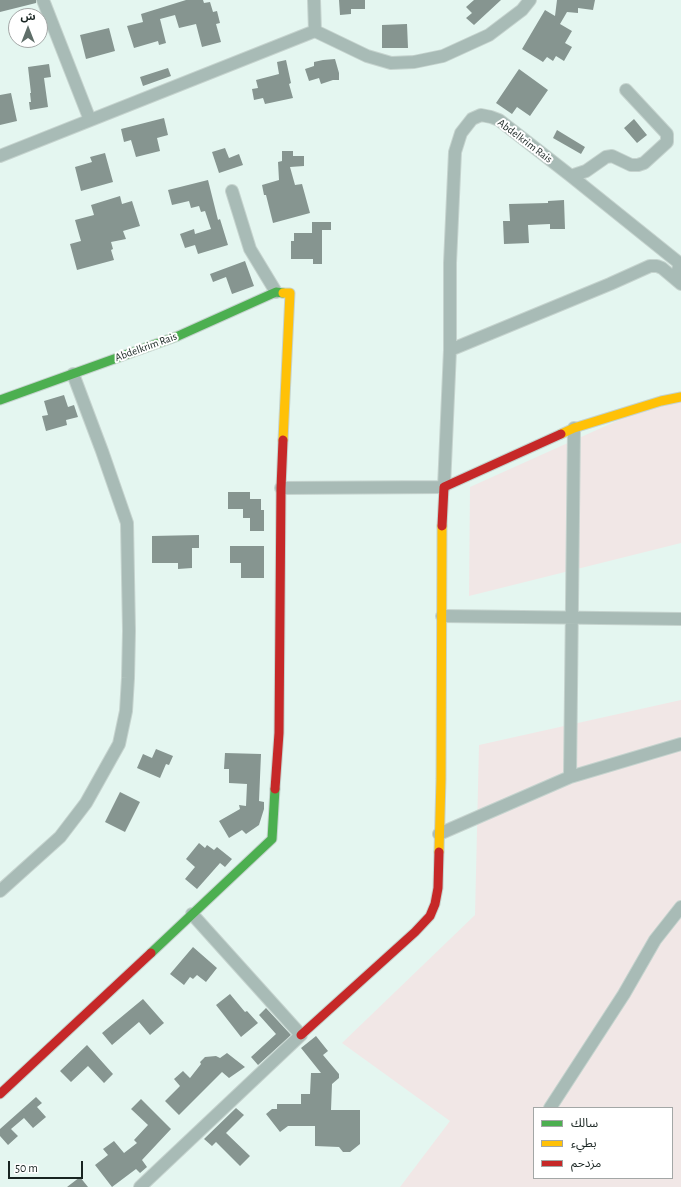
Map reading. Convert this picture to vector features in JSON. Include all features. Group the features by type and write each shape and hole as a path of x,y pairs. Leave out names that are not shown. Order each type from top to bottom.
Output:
{"street":[{"path":"43,0 90,120"},
{"path":"314,0 315,31"},
{"path":"0,156 315,31 367,56 391,62 414,62 443,56 489,35 522,10 530,0"},
{"path":"571,176 586,171 606,157 612,156 631,165 644,163 667,142 667,134 626,90"},
{"name":"Abdelkrim Rais","path":"444,487 450,350 450,263 455,152 461,133 472,119 481,115 490,116 499,120 571,176 678,262 678,282"},
{"path":"0,1094 266,846 273,837 279,725 281,488 290,294 276,292 250,250 232,190"},
{"path":"450,350 650,266 662,268 678,282"},
{"name":"Abdelkrim Rais","path":"0,400 178,336 276,292"},
{"path":"0,891 60,837 86,803 119,744 124,722 128,688 129,631 127,523 73,374"},
{"path":"281,488 444,487 574,428 661,401 681,397"},
{"path":"570,777 574,428"},
{"path":"140,1187 301,1035 415,932 433,911 437,898 439,834 442,530 444,487"},
{"path":"442,616 681,619"},
{"path":"439,834 570,777 681,744"},
{"path":"551,1107 624,994 655,940 681,907"},
{"path":"192,914 301,1035"}],"shaded area":[{"path":"681,392 681,543 469,596 470,487"},
{"path":"681,700 681,1187 400,1187 450,1121 342,1043 475,915 479,745"}],"building":[{"path":"0,0 36,0 36,3 16,8 8,8 8,10 0,12"},
{"path":"186,0 203,0 204,3 210,2 213,12 217,11 220,23 216,24 221,42 202,47 196,24 179,28 175,15 160,19 166,43 159,45 158,41 134,48 127,26 143,22 141,14"},
{"path":"339,0 365,0 365,9 351,9 351,14 340,15"},
{"path":"474,0 501,0 474,25 466,18 472,13 466,7"},
{"path":"557,0 595,0 593,10 578,8 578,13 567,12 560,24 572,31 565,43 572,47 564,61 556,56 553,61 547,57 543,62 522,49 545,10 555,16"},
{"path":"407,24 408,48 382,48 382,25"},
{"path":"109,28 115,51 86,59 80,35"},
{"path":"335,59 339,73 339,80 333,80 321,84 319,78 309,81 305,69 314,66 314,62"},
{"path":"286,60 291,83 289,84 293,98 265,104 263,98 254,100 252,89 258,88 256,80 279,74 277,62"},
{"path":"49,64 51,77 44,78 48,107 30,110 29,102 31,102 31,93 28,67"},
{"path":"168,68 171,76 143,86 140,77"},
{"path":"519,69 548,90 530,116 517,107 512,114 496,103"},
{"path":"11,93 17,121 0,125 0,95"},
{"path":"164,118 168,135 157,138 160,151 136,157 131,140 124,142 121,129"},
{"path":"634,119 647,135 637,143 624,128"},
{"path":"557,130 585,147 581,154 553,138"},
{"path":"225,148 229,158 239,154 243,165 219,173 212,152"},
{"path":"282,151 293,151 293,156 304,156 304,166 290,167 295,185 302,184 310,213 273,223 262,185 279,180 278,162 282,161"},
{"path":"105,153 113,182 81,191 75,167 92,162 90,157"},
{"path":"208,180 218,220 220,219 228,245 198,254 195,245 185,248 180,234 194,229 195,234 211,229 205,211 201,212 199,206 191,208 189,201 172,205 168,190"},
{"path":"120,196 122,204 132,201 140,226 123,231 126,239 111,242 113,249 111,250 114,260 77,270 70,244 81,241 75,220 94,215 91,205"},
{"path":"564,200 565,229 550,229 550,224 528,225 529,243 504,244 503,221 510,221 509,204 548,203 548,201"},
{"path":"312,222 331,222 331,230 322,230 322,264 313,264 313,259 291,259 291,241 294,241 294,233 312,233"},
{"path":"245,261 254,286 232,294 226,277 213,282 210,274"},
{"path":"64,395 68,407 74,405 78,417 66,420 67,425 46,431 42,416 48,415 44,401"},
{"path":"228,492 250,492 250,499 261,499 261,510 264,510 264,531 250,531 250,518 243,518 243,509 228,509"},
{"path":"199,535 199,548 192,548 192,568 178,569 178,563 152,563 152,536"},
{"path":"230,546 264,546 264,578 241,578 241,563 230,563"},
{"path":"156,749 173,756 169,765 166,764 160,778 137,768 143,754 152,758"},
{"path":"225,753 261,754 259,801 264,802 264,809 259,825 246,834 242,830 229,838 219,821 240,809 239,805 246,806 247,784 229,783 229,769 224,769"},
{"path":"120,792 140,802 125,832 105,822"},
{"path":"199,843 205,848 207,845 214,850 217,847 232,859 225,867 220,863 197,889 185,879 195,867 186,859"},
{"path":"193,947 217,968 206,982 197,975 193,979 190,977 184,985 170,974"},
{"path":"230,994 245,1012 247,1011 258,1023 241,1037 216,1005"},
{"path":"143,999 164,1023 150,1035 139,1022 112,1045 102,1033"},
{"path":"266,1008 291,1035 258,1065 251,1057 276,1034 259,1015"},
{"path":"316,1036 328,1051 323,1055 339,1074 339,1078 332,1084 331,1110 360,1110 360,1144 350,1152 343,1152 339,1147 315,1146 315,1126 288,1126 280,1132 266,1114 272,1109 277,1109 277,1104 301,1104 301,1094 310,1094 311,1073 321,1073 301,1048"},
{"path":"87,1045 113,1074 104,1083 88,1066 71,1082 60,1071"},
{"path":"227,1053 245,1067 229,1078 222,1072 179,1115 165,1101 180,1086 174,1079 183,1071 190,1078 205,1057 216,1056 220,1058"},
{"path":"36,1097 42,1103 37,1107 46,1117 33,1128 24,1118 11,1129 18,1136 8,1145 0,1136 0,1129"},
{"path":"141,1099 171,1129 142,1160 147,1167 140,1173 136,1169 112,1187 95,1165 108,1155 103,1149 114,1141 124,1153 137,1143 134,1140 148,1125 131,1109"},
{"path":"236,1108 244,1115 226,1133 250,1156 240,1166 216,1142 212,1146 204,1139"},
{"path":"80,1177 88,1187 67,1187"}],"traffic: fast":[{"path":"0,400 178,336 276,292 283,293"},
{"path":"151,953 272,839 275,789"}],"traffic: slow":[{"path":"283,293 290,293 283,440"},
{"path":"561,434 574,428 661,401 681,397"},
{"path":"439,852 441,779 442,526"}],"traffic: jam":[{"path":"442,526 444,487 561,434"},
{"path":"275,789 279,733 281,488 283,440"},
{"path":"301,1035 415,932 430,916 435,904 438,888 439,852"},
{"path":"0,1094 151,953"}]}
